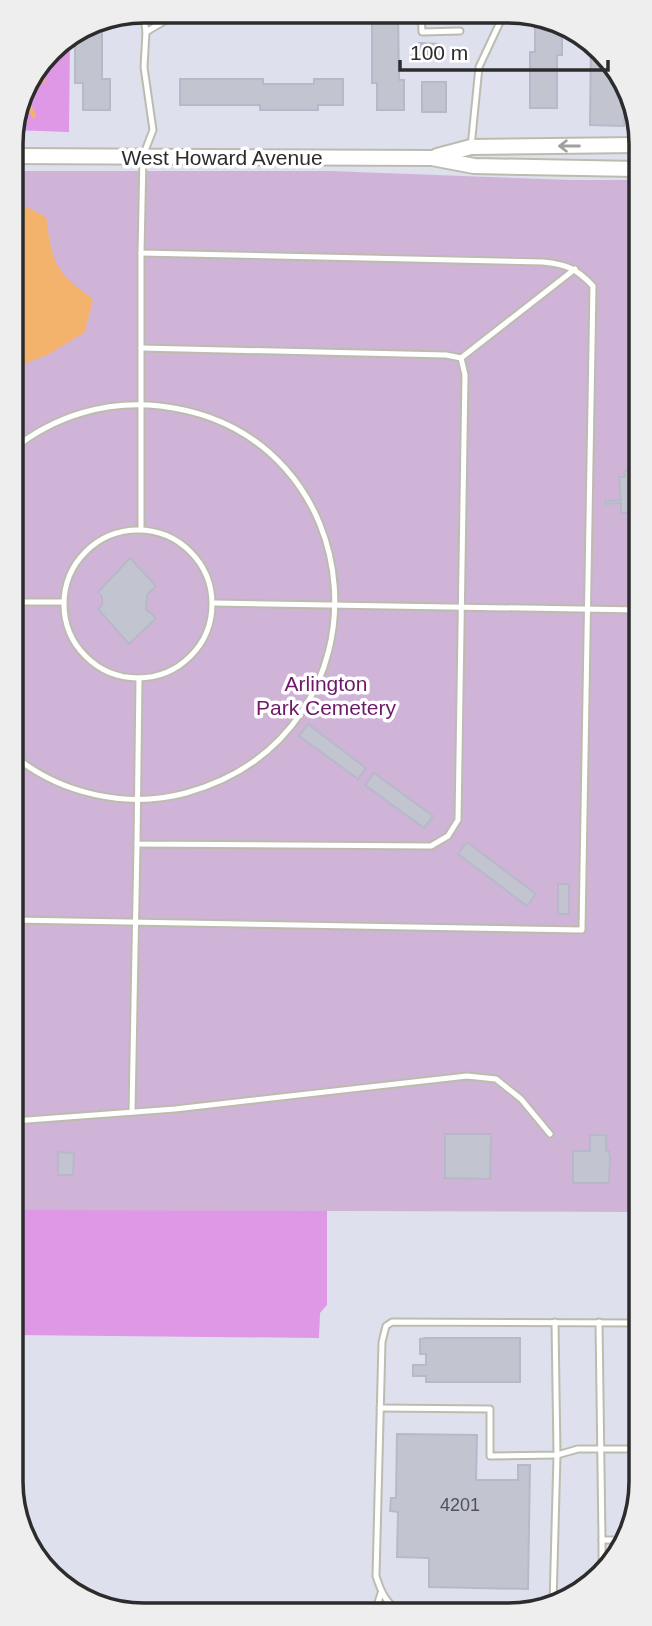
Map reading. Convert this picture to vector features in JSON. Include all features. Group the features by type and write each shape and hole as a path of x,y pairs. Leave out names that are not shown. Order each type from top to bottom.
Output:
{"street":[{"name":"West Howard Avenue","path":"432,158 471,147 629,145"},
{"name":"West Howard Avenue","path":"23,156 432,158 474,166 629,169"}],"lane":[{"path":"141,529 143,156 153,130 144,66 145,23"},
{"path":"146,32 162,23"},
{"path":"422,23 422,32 460,31"},
{"path":"471,147 479,66 500,23"},
{"path":"23,920 582,930 593,286 566,264 543,262 141,253"},
{"path":"461,359 575,270"},
{"path":"141,348 446,355 461,359"},
{"path":"137,844 431,846 448,836 458,820 464,375 461,359"},
{"path":"23,441 64,418 102,407 141,404 180,408 217,420 251,439 281,464 305,495 322,529 333,566 336,605 332,644 320,681 301,715 275,744 245,769 210,786 173,797 137,801 95,795 59,784 23,763"},
{"path":"141,529 163,534 183,544 204,570 213,603 209,626 199,647 183,663 162,674 139,678 119,676 101,668 85,656 73,640 66,622 64,602 66,583 74,565 87,550 103,538 121,531 141,529"},
{"path":"23,602 64,602"},
{"path":"213,603 629,610"},
{"path":"132,1112 139,678"},
{"path":"23,1120 132,1112 467,1076 496,1079 521,1099 550,1134"},
{"path":"389,1603 381,1593 376,1576 375,1554 383,1333 386,1326 392,1322 629,1323"},
{"path":"553,1594 557,1455 555,1322"},
{"path":"599,1322 601,1559"},
{"path":"380,1408 490,1409 490,1456 557,1455 578,1448 629,1449"},
{"path":"602,1540 614,1540"},
{"path":"378,1603 381,1593"}],"shaded area":[{"path":"70,49 69,132 24,130 35,90 58,58"},
{"path":"27,207 46,217 51,246 58,265 70,281 93,299 85,332 49,354 23,365 23,208"},
{"path":"23,1210 327,1210 327,1305 320,1313 319,1338 23,1335"}],"green space":[{"name":"Arlington Park Cemetery","path":"23,171 330,171 629,180 629,1212 23,1210"}],"building":[{"path":"372,23 398,23 399,80 404,80 404,110 377,110 377,83 372,83"},
{"path":"535,26 562,35 562,55 557,55 557,108 530,108 530,52 535,52"},
{"path":"102,31 102,79 110,79 110,110 83,110 83,83 75,83 75,45"},
{"path":"419,43 439,44 439,59 419,59"},
{"path":"591,56 613,83 624,111 624,126 590,125"},
{"path":"180,79 263,79 263,84 314,84 314,79 343,79 343,105 318,105 318,110 260,110 260,105 180,105"},
{"path":"422,82 446,82 446,112 422,112"},
{"path":"629,470 629,513 621,513 621,503 605,504 605,501 621,500 619,477 625,477 624,471"},
{"path":"130,558 156,586 147,595 146,609 156,618 129,644 98,609 102,605 102,597 98,592"},
{"path":"308,724 366,768 358,779 299,736"},
{"path":"374,773 433,816 424,828 365,785"},
{"path":"467,842 536,894 527,906 458,854"},
{"path":"558,884 569,884 569,914 558,914"},
{"path":"445,1134 491,1134 490,1179 445,1178"},
{"path":"590,1135 606,1135 606,1151 609,1151 610,1159 609,1183 573,1183 573,1151 590,1151"},
{"path":"58,1152 74,1153 73,1175 58,1175"},
{"path":"520,1338 520,1382 426,1382 426,1376 413,1376 413,1365 426,1365 426,1354 420,1354 420,1339"},
{"path":"397,1434 477,1435 476,1480 518,1480 518,1465 530,1465 528,1589 429,1587 429,1558 397,1557 398,1512 390,1511 391,1498 396,1498"}],"waterway":[{"path":"40,82 43,76"},
{"path":"29,106 34,116"}]}
